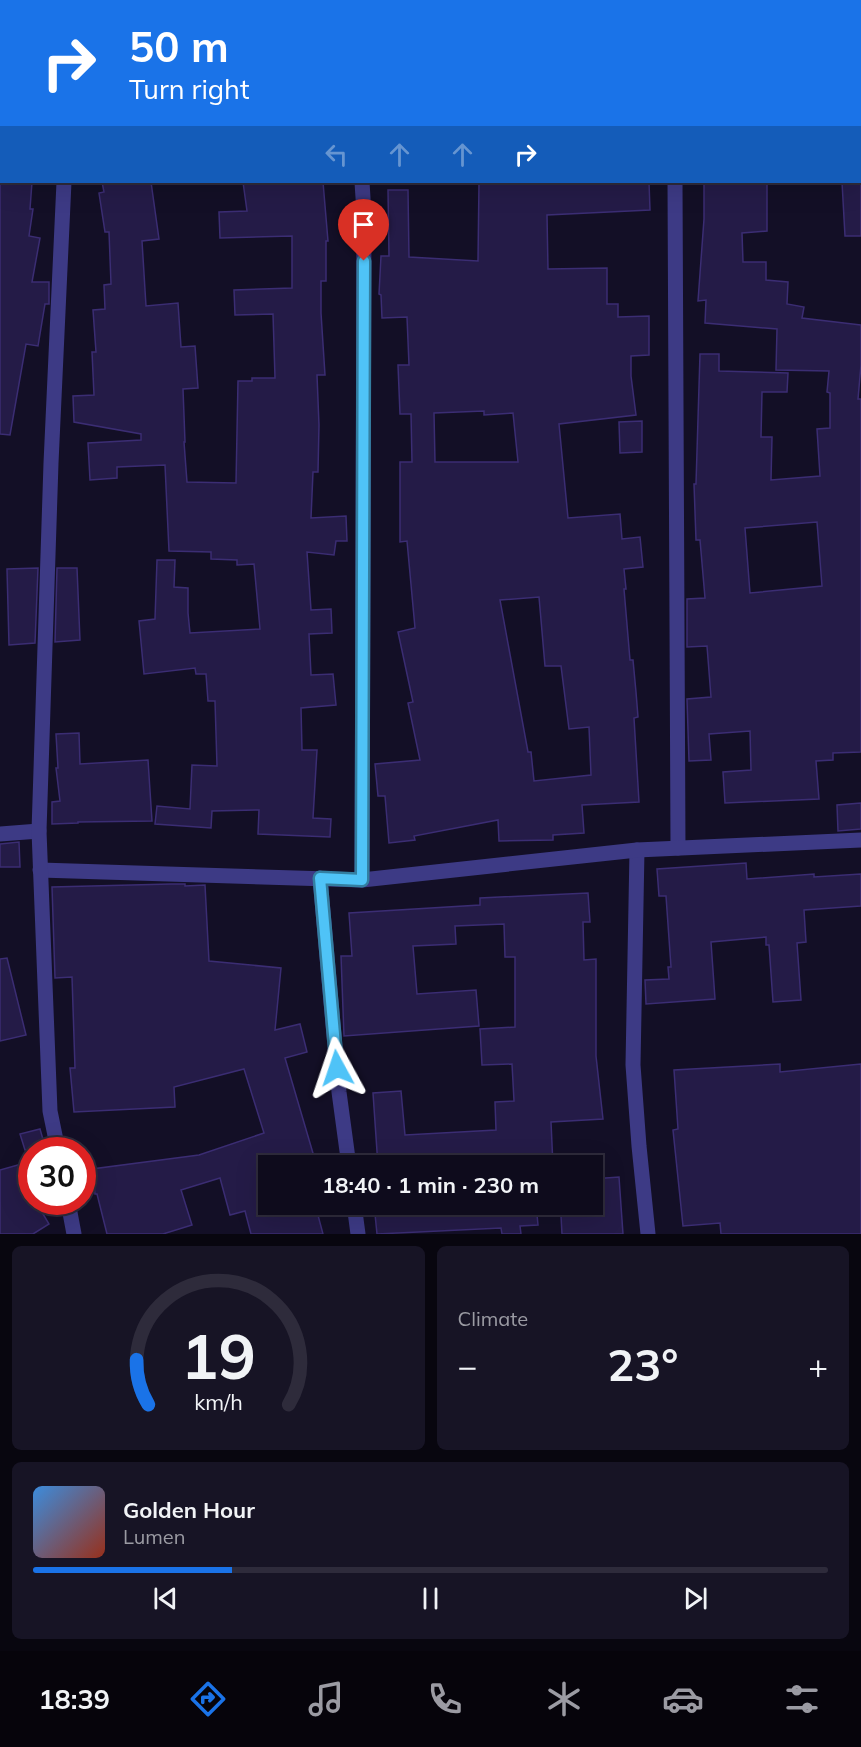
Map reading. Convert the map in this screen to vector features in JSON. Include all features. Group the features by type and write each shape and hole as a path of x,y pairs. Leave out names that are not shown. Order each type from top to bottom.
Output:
{"street":[{"path":"55,1137 50,1111 39,831 63,183"},
{"path":"362,183 364,225 362,880"},
{"path":"675,183 678,848"},
{"path":"0,834 39,831"},
{"path":"40,870 362,880 637,850 861,840"},
{"path":"637,850 633,1065 648,1234"},
{"path":"320,878 339,1092 348,1155"},
{"path":"70,1215 74,1234"},
{"path":"355,1215 358,1234"}],"building":[{"path":"0,183 32,183 30,209 33,209 29,236 40,238 32,282 49,282 49,304 45,304 38,346 26,344 10,435 0,434"},
{"path":"102,183 151,183 159,239 142,241 146,306 178,303 181,347 195,346 198,388 183,389 187,482 236,483 238,381 252,381 252,378 275,378 273,314 235,315 234,290 292,288 292,236 220,238 219,212 247,211 243,183 323,183 328,241 326,241 326,281 321,281 325,375 317,375 318,472 313,472 311,518 346,516 347,541 336,541 334,555 307,552 311,610 331,609 332,633 309,634 311,675 333,674 336,705 301,708 302,750 317,750 313,818 331,819 330,837 258,834 259,810 212,811 211,828 155,824 157,806 190,809 192,765 217,766 215,701 208,701 206,674 196,674 195,668 144,674 139,621 155,619 157,560 175,560 174,587 188,588 190,633 260,629 254,564 237,565 237,560 211,559 211,552 169,551 165,465 117,467 117,478 90,480 88,443 141,440 141,434 74,422 73,396 94,395 92,352 96,352 93,310 105,309 104,285 111,284 109,232 105,232 99,193 104,192"},
{"path":"479,183 649,183 650,210 547,215 548,269 607,268 607,304 618,304 618,317 649,316 649,355 631,356 636,415 559,424 568,518 620,514 622,539 640,537 643,567 624,569 630,660 633,660 638,717 634,718 639,802 582,805 584,833 553,835 553,840 499,841 498,820 414,836 415,840 389,843 385,796 378,796 375,764 420,760 408,703 413,702 398,632 415,628 407,541 400,542 400,462 412,462 411,414 400,414 398,365 409,365 407,317 382,318 381,295 379,294 381,256 389,256 388,190 408,190 409,257 478,261","holes":["484,411 484,415 513,413 518,462 435,462 434,413","539,597 545,666 561,666 569,729 589,727 591,775 534,781 531,752 528,752 500,600"]},
{"path":"704,183 767,183 767,231 742,233 743,262 766,262 766,280 788,282 787,304 804,307 802,318 861,325 858,399 861,399 861,752 833,753 833,760 816,761 819,799 725,803 723,772 751,770 750,731 709,734 711,760 689,761 687,699 711,697 707,646 687,647 687,599 705,598 700,540 696,540 694,484 696,484 700,354 719,354 719,371 788,373 787,392 762,392 761,437 772,437 771,480 820,476 817,429 830,428 830,393 827,392 829,371 776,370 777,329 705,323 706,300 698,301 704,219","holes":["817,522 822,586 750,593 745,528"]},
{"path":"842,183 861,183 861,236 845,236"},
{"path":"642,421 642,452 620,453 619,422"},
{"path":"38,568 35,643 9,645 7,569"},
{"path":"57,568 77,568 80,640 55,642"},
{"path":"79,733 80,764 148,760 152,821 52,824 52,802 60,801 56,768 58,768 56,734"},
{"path":"861,803 861,829 838,831 837,805"},
{"path":"19,842 20,867 0,867 0,844"},
{"path":"746,863 747,879 814,874 814,877 861,874 861,906 804,910 806,942 797,943 801,1000 773,1002 769,945 766,945 766,937 711,942 715,999 646,1004 645,980 669,979 668,967 671,967 666,896 659,896 657,869"},
{"path":"205,885 209,961 281,968 275,1030 300,1024 307,1052 285,1058 314,1155 258,1155 258,1215 318,1215 323,1234 251,1234 245,1211 230,1215 220,1178 181,1190 192,1225 163,1234 107,1234 96,1194 96,1168 199,1155 264,1133 244,1069 174,1087 175,1107 74,1112 70,1068 75,1068 72,977 55,978 52,887"},
{"path":"588,893 590,922 583,922 584,960 596,959 596,1056 603,1119 551,1122 552,1155 377,1155 373,1093 401,1091 405,1135 496,1130 495,1102 514,1101 512,1064 482,1065 480,1029 515,1027 515,957 505,957 504,924 455,926 456,944 413,946 417,994 476,990 479,1026 344,1036 341,956 352,956 349,913 480,905 480,898"},
{"path":"7,958 26,1035 0,1041 0,959"},
{"path":"780,1064 780,1072 861,1064 861,1234 721,1234 720,1223 683,1226 673,1130 678,1129 674,1070"},
{"path":"40,1129 42,1137 21,1137 20,1134"},
{"path":"18,1165 18,1215 44,1215 49,1224 33,1234 0,1234 0,1170"},
{"path":"619,1177 623,1234 562,1234 561,1216 603,1215 603,1178"},
{"path":"375,1215 537,1215 538,1225 520,1226 521,1234 502,1234 501,1228 377,1234"}],"route":[{"path":"337,1068 320,878 362,880 364,261"}]}
